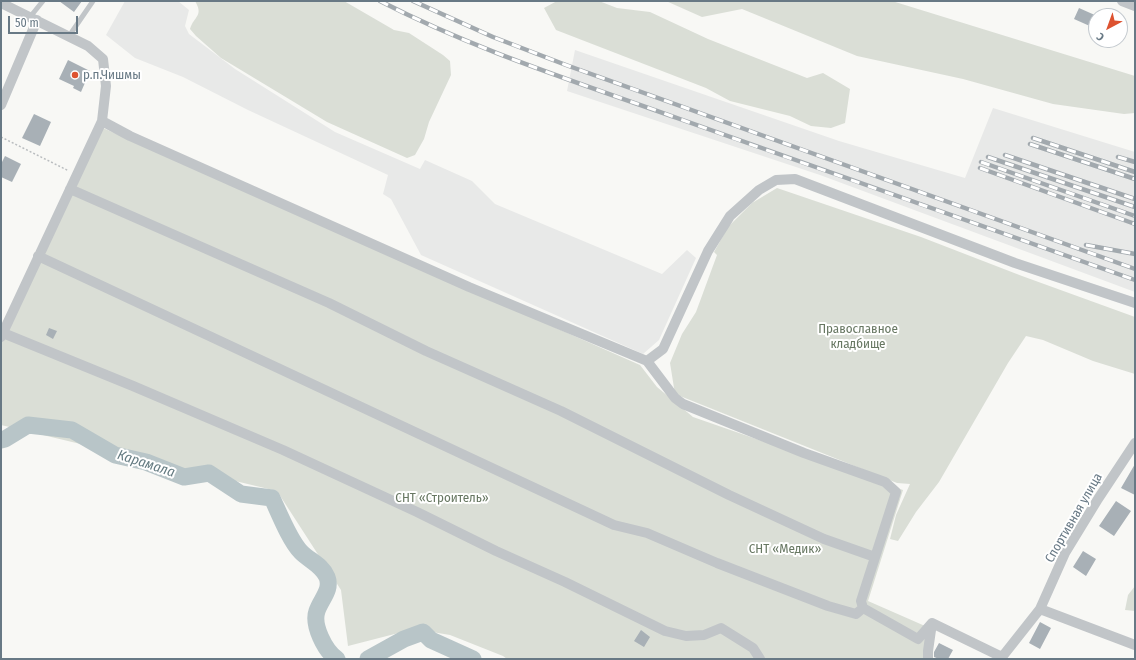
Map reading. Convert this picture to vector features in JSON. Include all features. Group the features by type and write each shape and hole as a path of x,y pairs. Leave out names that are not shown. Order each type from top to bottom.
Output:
{"street":[{"path":"1122,1 1135,6"},
{"path":"1,3 88,46 103,58 106,86 102,121 2,335 133,386 283,450 665,630 686,636 704,635 721,628 753,648 760,659"},
{"path":"1,105 33,18"},
{"path":"102,121 130,136 469,287 647,361 675,398 683,404 804,453 885,482 896,492 861,601 863,608 918,638 932,623"},
{"path":"647,361 663,349 708,251 730,216 759,190 776,180 795,179 1015,263 1135,303"},
{"path":"70,189 328,303 426,351 561,411 729,495 818,536 875,557"},
{"path":"38,256 614,525 647,533 717,563 828,606 856,614 863,608"},
{"name":"Спортивная улица","path":"932,623 1002,657 1040,609 1065,553 1135,443"},
{"path":"1040,609 1135,645"},
{"path":"928,659 932,623"}],"lane":[{"path":"33,18 43,1"},
{"path":"69,36 93,1"}],"path":[{"path":"1,137 70,171"}],"shaded area":[{"path":"125,1 178,1 189,10 185,26 189,34 235,69 335,132 420,169 425,160 472,181 495,204 662,274 687,250 696,258 659,340 643,354 421,255 391,199 383,194 388,175 248,110 183,77 135,58 106,35"},
{"path":"575,50 839,141 965,178 993,108 1135,152 1135,292 820,175 567,91"}],"green space":[{"path":"195,1 344,1 394,30 409,33 443,55 450,61 451,75 429,122 424,139 415,155 407,158 327,122 221,58 190,29 199,10"},
{"path":"557,1 599,1 617,8 650,12 708,39 807,78 823,73 850,89 845,123 831,128 811,126 790,116 730,101 706,88 556,30 544,8"},
{"path":"666,1 892,1 1135,76 1135,113 1124,114 1053,104 963,79 857,56 742,9 702,17"},
{"name":"СНТ «Строитель»","path":"103,128 640,365 657,387 693,417 903,490 868,601 925,626 925,659 507,659 503,656 450,635 414,629 348,646 341,590 277,491 1,425 1,337"},
{"name":"Православное кладбище","path":"777,188 921,237 1135,317 1135,374 1093,361 1043,340 1026,336 1008,363 939,482 916,512 898,541 890,539 896,515 910,484 897,483 675,394 670,363 682,334 696,312 717,255 714,252 728,227 752,203"},
{"path":"1135,586 1135,611 1125,610 1128,595"}],"building":[{"path":"59,1 82,1 74,12"},
{"path":"1079,8 1088,12 1088,25 1074,19"},
{"name":"р.п.Чишмы","path":"68,60 90,71 81,92 73,88 74,86 59,79"},
{"path":"34,114 51,122 40,146 22,138"},
{"path":"5,156 21,164 12,182 1,177 1,164"},
{"path":"49,328 57,331 53,339 46,335"},
{"path":"1135,464 1135,495 1121,488"},
{"path":"1116,501 1131,511 1114,536 1099,526"},
{"path":"1083,551 1096,559 1086,576 1073,567"},
{"path":"1040,622 1051,628 1040,649 1029,643"},
{"path":"641,630 650,637 644,647 634,641"},
{"path":"939,643 953,650 948,659 939,659 934,657 934,652"}],"waterway":[{"name":"Карамала","path":"1,440 28,425 72,430 115,455 146,462 184,477 209,473 241,494 272,498 297,547 304,555 316,563 327,577 328,586 317,611 316,623 324,644 337,659"},
{"name":"Карамала","path":"368,659 404,639 423,632 431,640 473,659"}],"railway":[{"path":"380,1 452,35 564,78 1135,280"},
{"path":"413,1 493,37 566,65 1135,269"},
{"path":"1033,138 1135,172"},
{"path":"1030,144 1135,179"},
{"path":"1005,155 1135,199"},
{"path":"988,157 1135,207"},
{"path":"1118,157 1135,162"},
{"path":"981,162 1135,216"},
{"path":"980,168 1135,224"},
{"path":"1086,245 1135,254"}],"place":[{"name":"р.п.Чишмы","path":"75,75"}],"park label":[{"name":"СНТ «Медик»","path":"785,549"}]}
